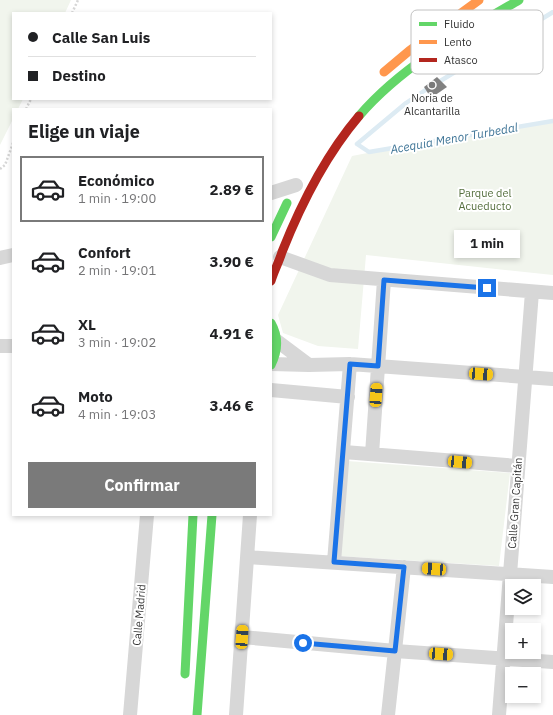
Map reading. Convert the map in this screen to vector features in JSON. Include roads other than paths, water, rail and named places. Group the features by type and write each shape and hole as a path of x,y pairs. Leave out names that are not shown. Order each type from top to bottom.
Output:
{"main road":[{"path":"465,10 479,0"},
{"path":"501,10 519,0"},
{"path":"376,79 411,50"},
{"path":"272,279 293,225 312,184 334,150 361,114 393,83 411,70"},
{"path":"272,235 298,181"},
{"path":"272,327 277,341 276,357 272,363"},
{"path":"185,684 193,516"},
{"path":"197,715 212,516"}],"street":[{"path":"272,193 298,181"},
{"path":"0,258 12,255"},
{"path":"280,257 330,275 553,293"},
{"path":"372,454 384,280"},
{"name":"Calle Gran Capitán","path":"499,715 532,292"},
{"path":"277,341 309,365"},
{"path":"0,346 12,346"},
{"path":"334,562 350,364"},
{"path":"272,365 350,364 553,379"},
{"path":"272,390 348,397"},
{"path":"344,452 518,466"},
{"name":"Calle Madrid","path":"130,715 147,516"},
{"path":"236,715 250,516"},
{"path":"248,557 553,577"},
{"path":"388,715 404,567"},
{"path":"242,637 395,651 553,662"}],"waterway":[{"path":"543,18 553,12"},
{"path":"437,83 452,74"},
{"name":"Acequia Menor Turbedal","path":"430,87 406,103 357,144 369,152 553,121"}],"place":[{"name":"Noria de Alcantarilla","path":"432,85"}],"park label":[{"name":"Parque del Acueducto","path":"485,199"}]}
